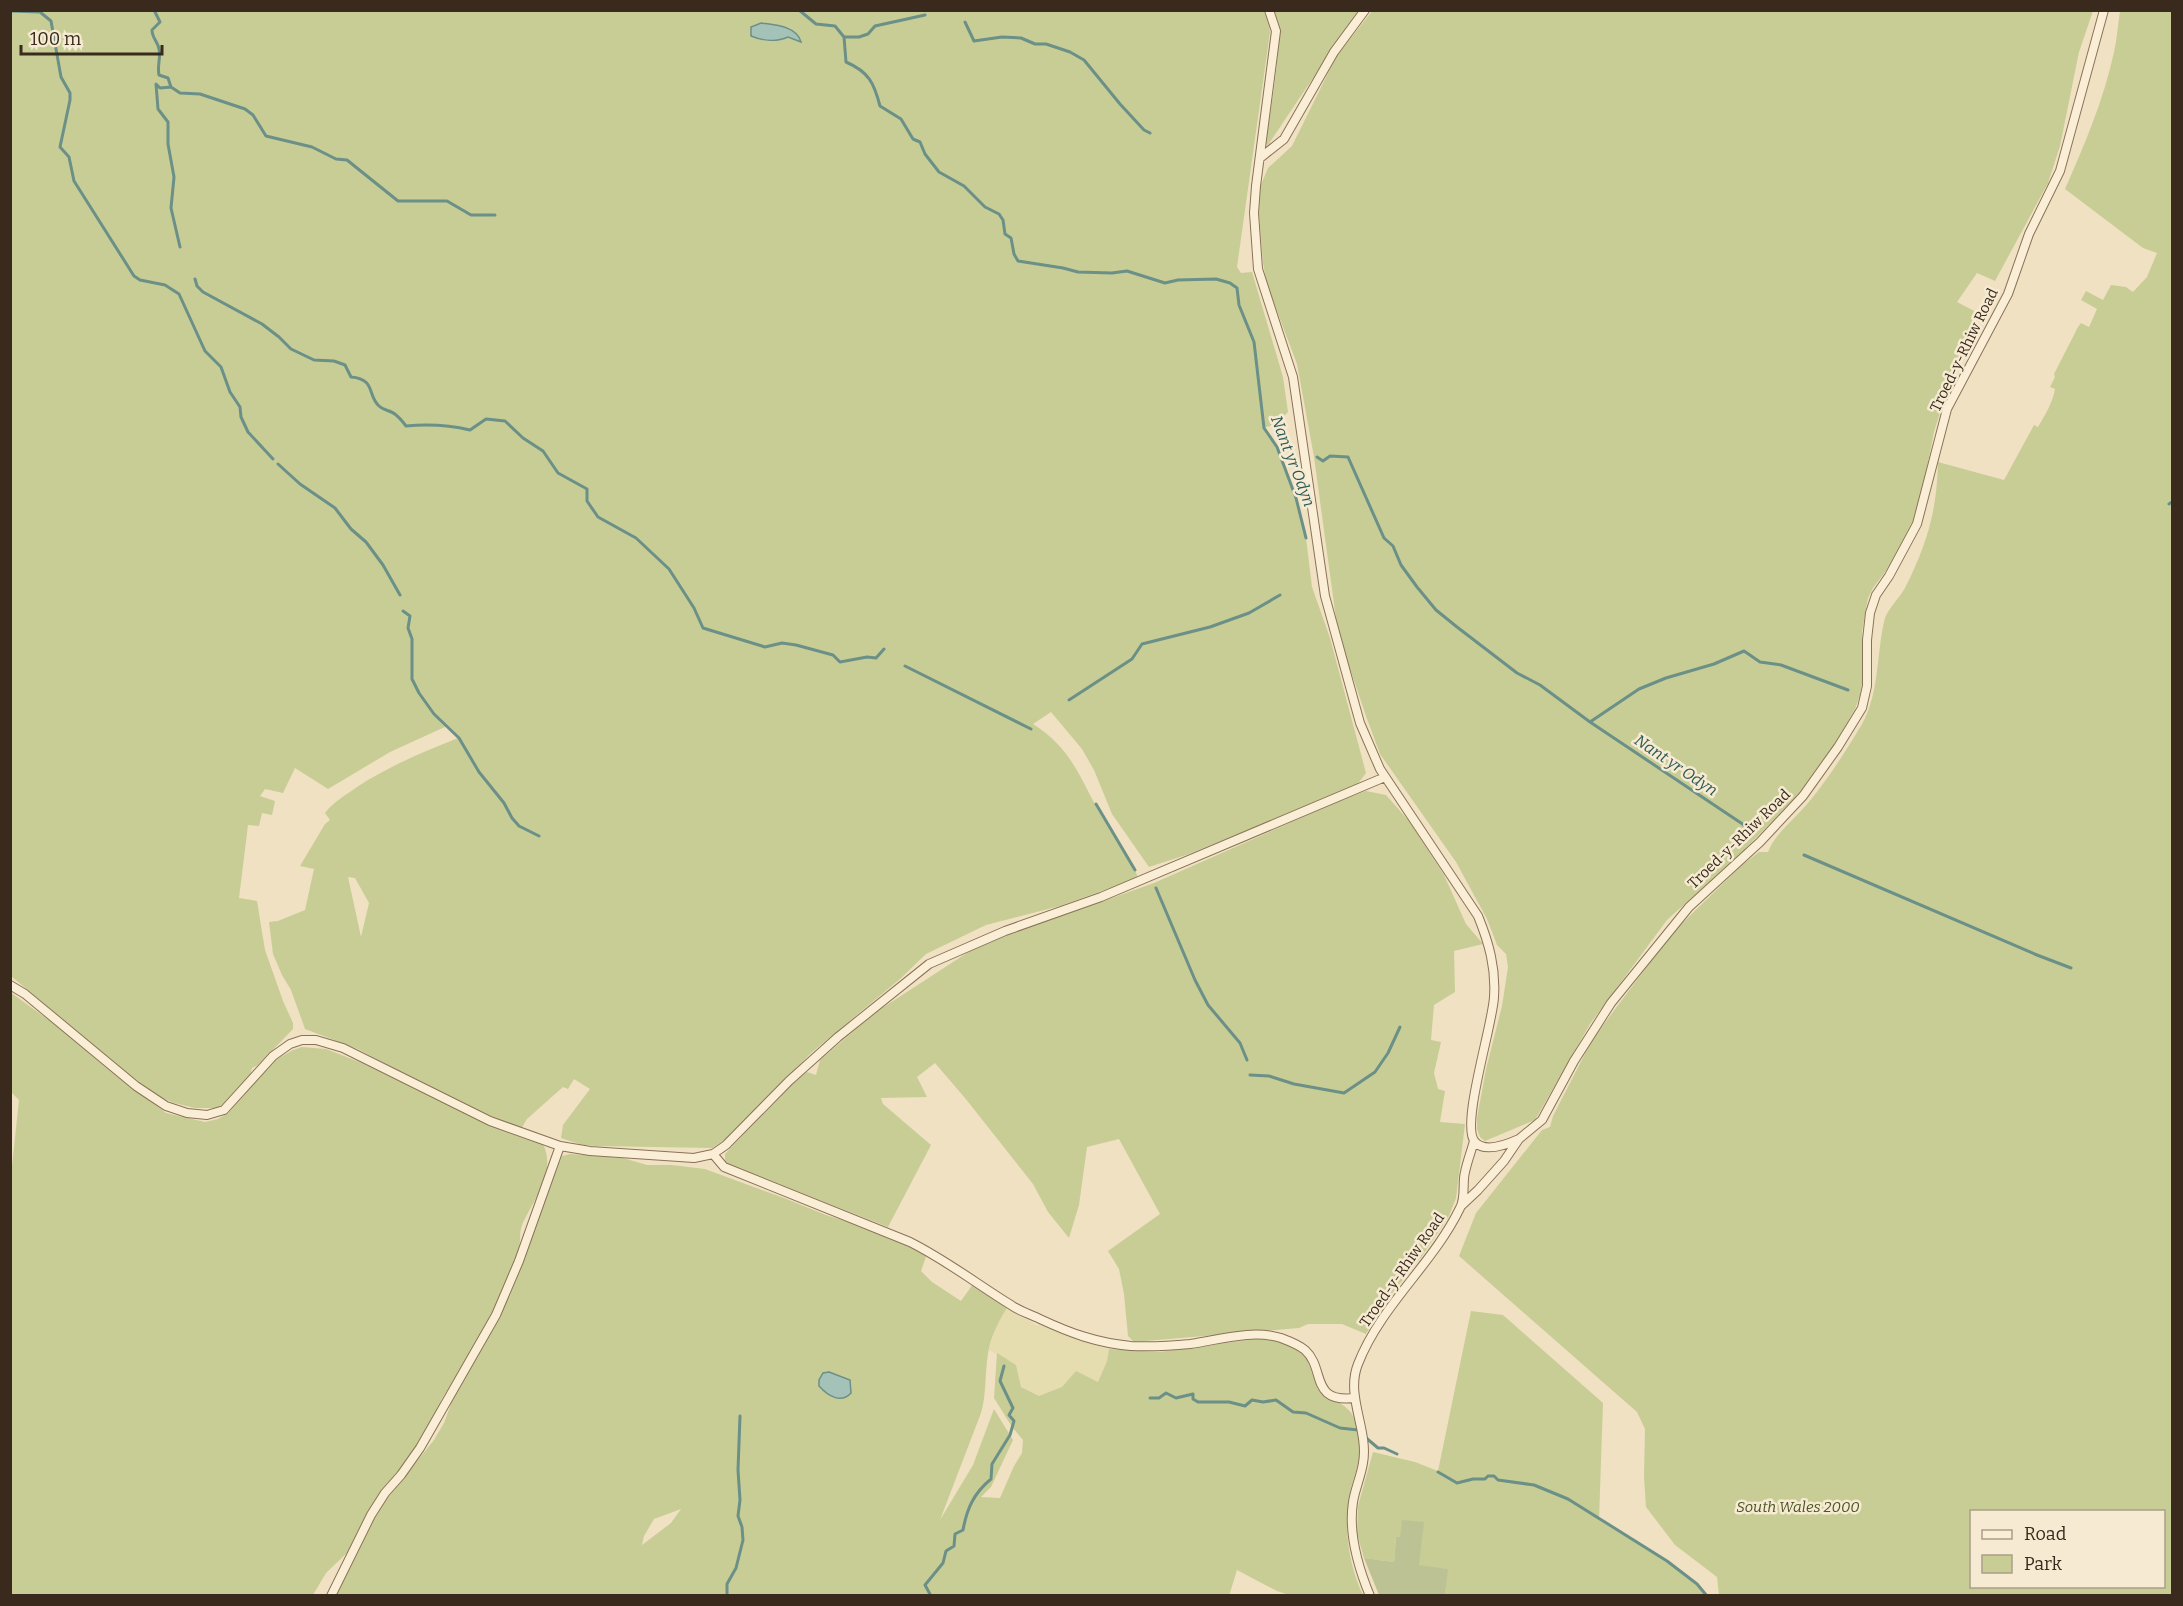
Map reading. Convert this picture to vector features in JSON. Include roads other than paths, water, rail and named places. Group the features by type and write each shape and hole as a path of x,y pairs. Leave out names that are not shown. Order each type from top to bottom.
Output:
{"street":[{"path":"1269,10 1275,31 1254,213 1258,269 1293,377 1325,596 1360,723 1385,777 1478,916 1488,940 1494,967 1494,997 1492,1020 1471,1117 1471,1133 1474,1142 1490,1147 1519,1139"},
{"path":"1260,158 1284,139 1334,52 1365,10"},
{"name":"Troed-y-Rhiw Road","path":"1370,1596 1362,1576 1352,1528 1353,1503 1365,1444 1355,1398 1357,1366 1374,1330 1442,1242 1462,1205 1497,1168 1519,1139 1542,1120 1574,1061 1611,1003 1689,907 1760,842 1803,796 1862,708 1867,686 1867,640 1870,613 1876,595 1917,524 1947,410 2008,294 2029,234 2060,171 2104,10"},
{"path":"10,985 25,994 136,1086 166,1106 187,1113 207,1115 224,1110 273,1056 291,1044 302,1040 316,1040 343,1048 490,1121 560,1146 694,1158 713,1155 726,1145 838,1037 929,964 1005,931 1101,897 1385,777"},
{"name":"Troed-y-Rhiw Road","path":"1462,1205 1464,1174 1474,1142"},
{"path":"331,1596 371,1515 420,1448 496,1315 519,1262 560,1146"},
{"path":"713,1155 724,1167 918,1245 963,1272 1012,1306 1071,1333 1098,1342 1157,1347 1241,1336 1262,1335 1280,1338 1306,1351 1318,1378 1330,1395 1336,1398 1355,1398"}],"water":[{"path":"761,23 790,29 801,42 788,37 770,40 751,36 751,27"},
{"path":"829,1372 850,1380 851,1393 839,1398 830,1396 823,1390 819,1386 819,1380 823,1373"}],"waterway":[{"path":"154,10 160,22 152,30 160,55 159,75 168,78 171,87 180,93 200,94 245,109 253,115 266,136 312,147 336,159 347,160 398,201 447,201 471,215 495,215"},
{"name":"Nant yr Odyn","path":"799,10 816,24 835,26 844,37 846,62 860,70 869,79 880,106 901,119 913,139 920,142 925,154 939,172 964,186 985,207 999,214 1003,220 1005,234 1011,238 1018,261 1078,272 1127,271 1165,283 1178,280 1216,279 1230,283 1237,288 1239,305 1254,342 1264,428 1277,447 1296,498 1306,538"},
{"path":"10,11 40,12 51,21 61,77 70,93 60,147 69,157 74,181 134,276 140,280 165,285 179,294 205,351 221,367 230,392 240,407 241,417 248,432 273,459"},
{"path":"844,37 859,37 868,34 875,26 925,15"},
{"path":"965,22 974,41 1002,37 1021,38 1035,44 1046,44 1070,52 1084,60 1120,104 1144,130 1150,133"},
{"path":"171,87 160,88 156,84 158,109 168,122 168,144 174,177 171,208 180,247"},
{"path":"195,279 197,286 203,292 262,324 291,349 314,360 334,361 345,365 351,377 359,378 368,384 375,402 383,409 394,413 406,426 438,425 470,430 486,419 505,421 523,438 543,451 558,473 587,489 587,501 598,517 636,538 669,569 694,608 703,628 765,647 782,643 796,645 833,655 840,662 867,657 876,658 884,649"},
{"name":"Nant yr Odyn","path":"1317,457 1323,461 1330,456 1348,457 1384,538 1393,546 1401,565 1436,610 1517,673 1540,685 1590,722 1753,831"},
{"path":"278,464 300,484 335,508 351,529 366,542 383,565 400,595"},
{"path":"1069,700 1132,659 1142,644 1210,627 1249,613 1280,595"},
{"path":"403,611 410,616 408,628 412,639 412,679 419,693 434,714 459,738 479,772 504,803 512,818 519,826 539,836"},
{"path":"1590,722 1639,689 1666,678 1714,664 1744,651 1760,662 1781,665 1848,690"},
{"path":"905,666 1031,729"},
{"path":"1096,804 1135,870"},
{"name":"Nant yr Odyn","path":"1804,855 2071,968"},
{"path":"1156,888 1208,1005 1240,1043 1247,1060"},
{"path":"1250,1075 1269,1076 1294,1084 1344,1093 1375,1072 1388,1053 1400,1027"},
{"path":"931,1596 925,1585 943,1563 946,1551 954,1546 955,1534 963,1530 972,1502 991,1479 992,1464 1010,1435 1014,1421 1009,1415 1013,1408 1000,1381 1004,1366"},
{"path":"1150,1398 1159,1398 1166,1393 1176,1398 1193,1394 1193,1399 1198,1402 1229,1402 1245,1406 1252,1400 1263,1402 1276,1400 1293,1412 1306,1413 1340,1428 1358,1430 1360,1433"},
{"path":"727,1596 727,1584 736,1568 743,1540 738,1516 740,1416"},
{"path":"1365,1437 1378,1448 1384,1448 1397,1454"},
{"path":"1438,1472 1457,1483 1494,1476 1498,1480 1534,1485 1568,1499 1667,1561 1697,1584 1707,1596"}],"park label":[{"name":"South Wales 2000","path":"1798,1507"}]}
